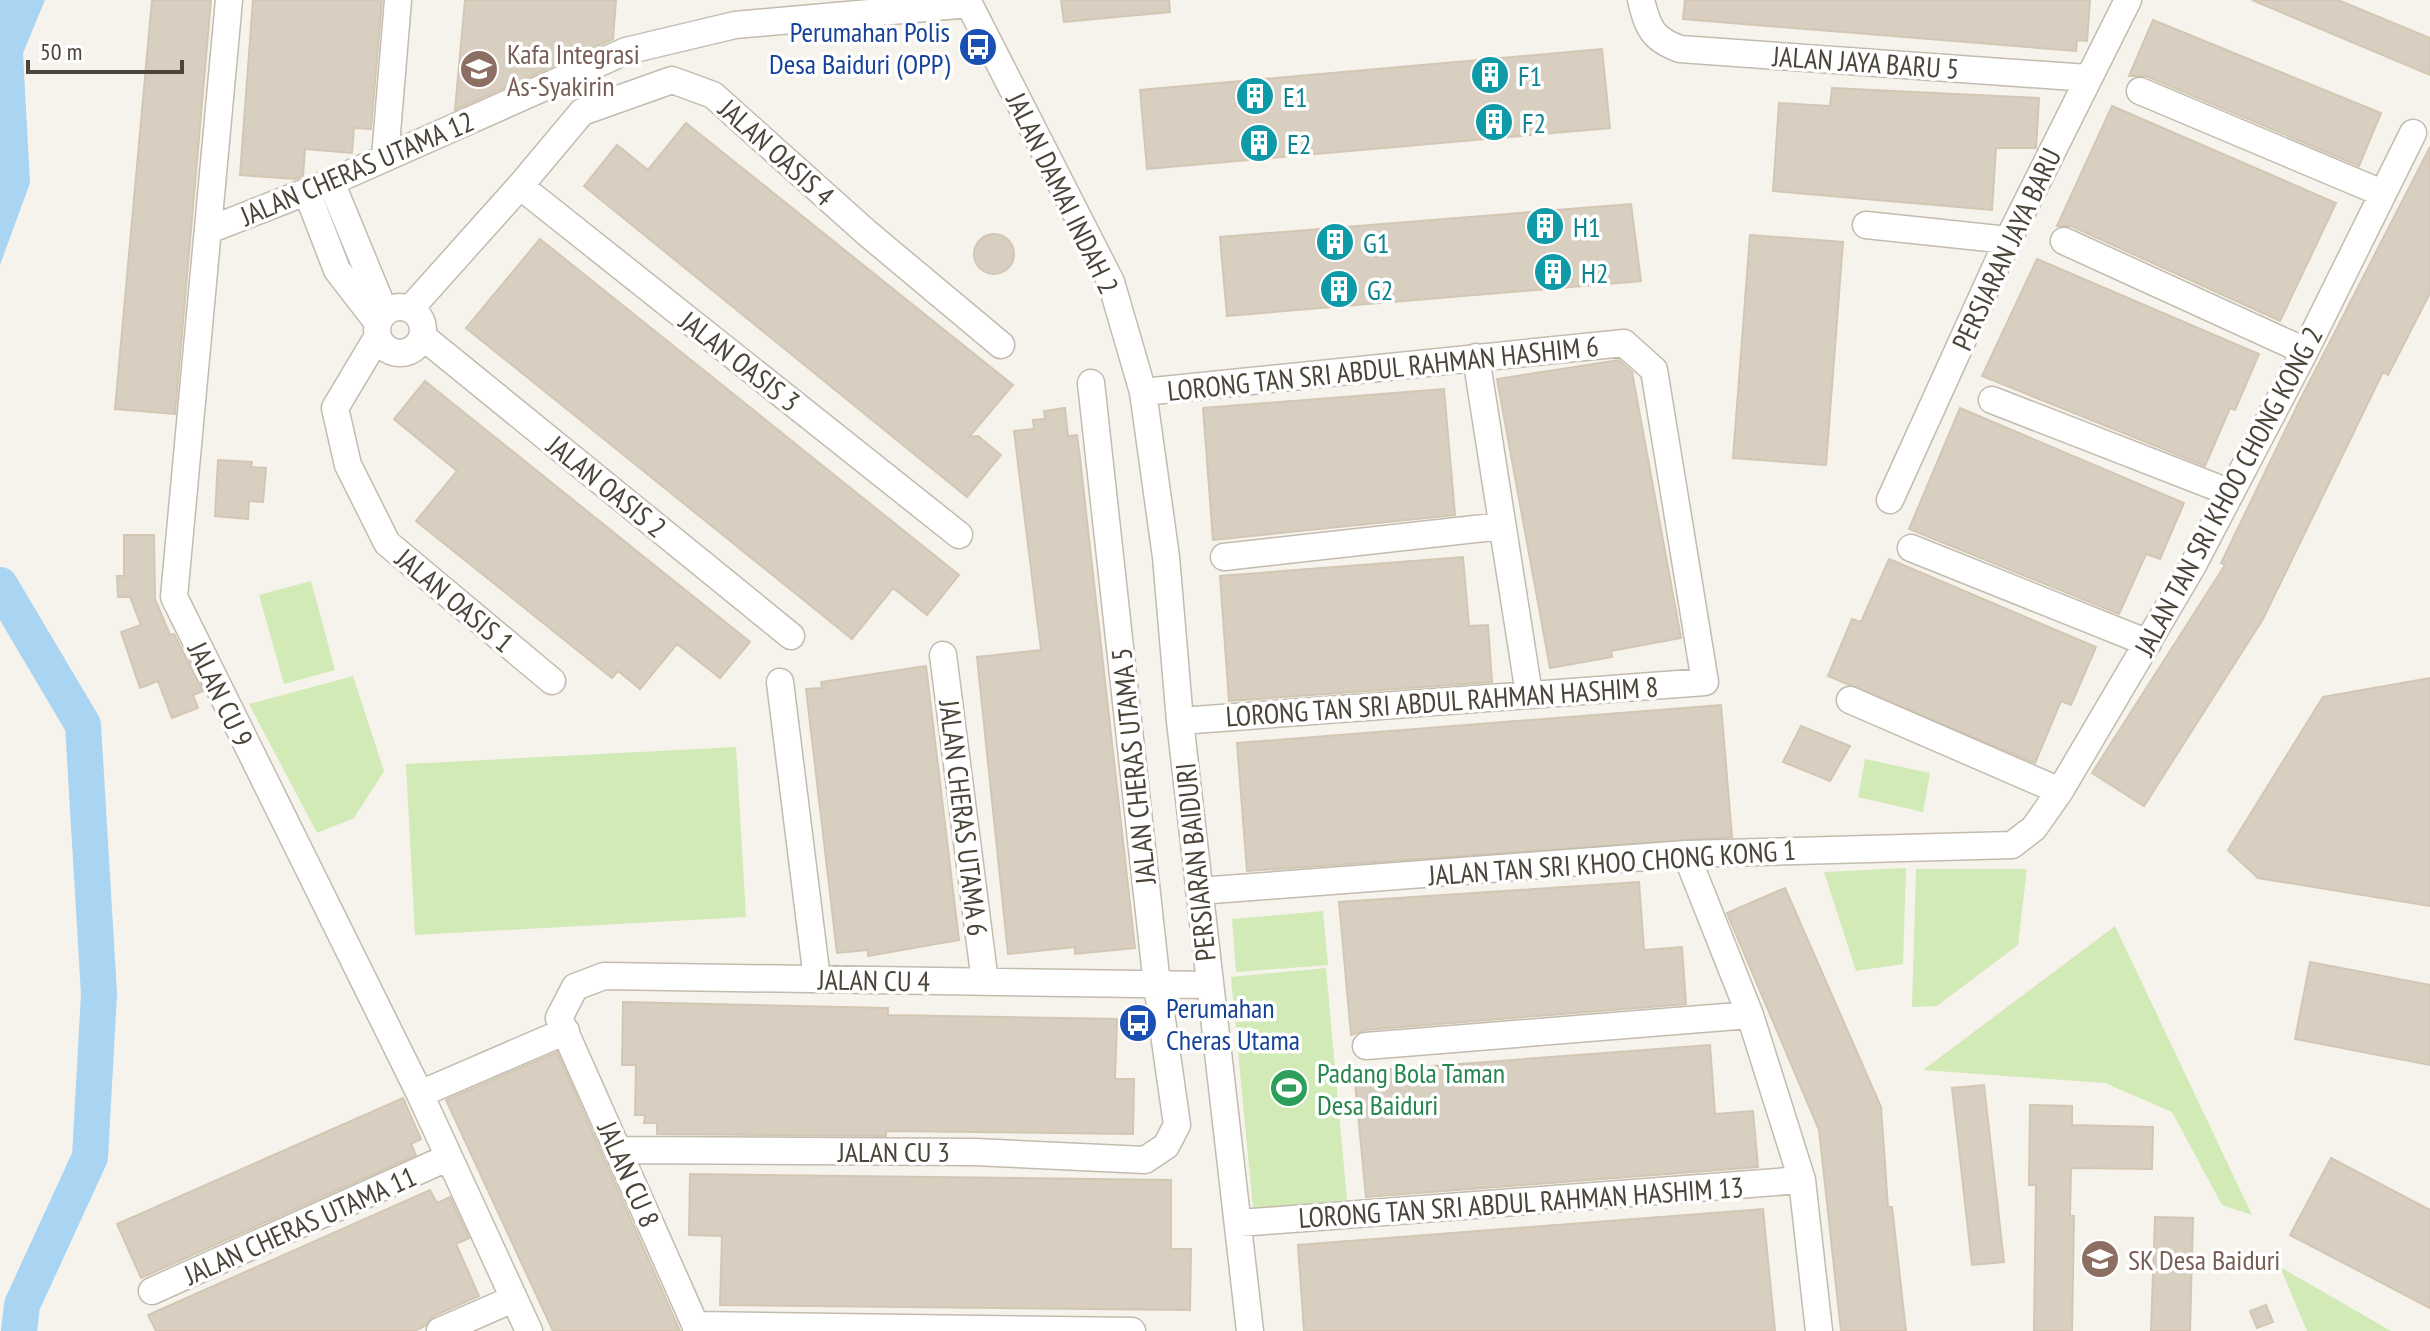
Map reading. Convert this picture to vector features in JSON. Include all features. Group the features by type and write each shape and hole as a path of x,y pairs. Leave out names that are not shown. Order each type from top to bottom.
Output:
{"street":[{"name":"JALAN CU 9","path":"229,0 174,597 420,1094 529,1331"},
{"path":"385,157 398,0"},
{"name":"JALAN JAYA BARU 5","path":"1641,0 1649,30 1660,41 1680,49 2088,78"},
{"name":"PERSIARAN JAYA BARU","path":"1890,500 2008,240 2128,0"},
{"name":"JALAN CHERAS UTAMA 12","path":"209,230 319,187 626,51 735,25 968,2"},
{"name":"JALAN DAMAI INDAH 2","path":"968,2 1111,282 1143,392"},
{"name":"JALAN OASIS 4","path":"388,320 520,186 582,112 672,80 713,95 867,233 1001,345"},
{"path":"2140,91 2382,193"},
{"name":"JALAN TAN SRI KHOO CHONG KONG 2","path":"2023,837 2034,828 2060,791 2148,643 2305,351 2413,133"},
{"name":"JALAN OASIS 3","path":"520,186 959,535"},
{"path":"319,187 337,270 388,320 423,325 422,336 416,346 406,352 394,352 384,346 388,320"},
{"path":"1866,225 2008,240"},
{"path":"2064,241 2305,351"},
{"name":"JALAN OASIS 1","path":"388,320 335,408 348,465 387,543 552,681"},
{"name":"JALAN OASIS 2","path":"422,336 791,636"},
{"name":"LORONG TAN SRI ABDUL RAHMAN HASHIM 6","path":"1143,392 1624,343 1654,370 1705,682"},
{"path":"1476,357 1529,694"},
{"name":"JALAN CHERAS UTAMA 5","path":"1091,383 1157,985 1177,1125 1166,1146"},
{"name":"PERSIARAN BAIDURI","path":"1143,392 1166,557 1180,721 1250,1331"},
{"path":"1992,400 2231,493"},
{"path":"1224,557 1502,526"},
{"path":"1911,548 2148,643"},
{"name":"JALAN CHERAS UTAMA 6","path":"943,655 985,982"},
{"path":"780,682 817,979"},
{"name":"LORONG TAN SRI ABDUL RAHMAN HASHIM 8","path":"1180,721 1705,682"},
{"path":"1850,700 2060,791"},
{"name":"JALAN TAN SRI KHOO CHONG KONG 1","path":"1199,891 1686,854 2012,845 2023,837"},
{"path":"1686,854 1750,1015 1802,1180 1819,1331"},
{"name":"JALAN CU 4","path":"563,1024 575,987 604,976 1209,985"},
{"path":"1366,1046 1750,1015"},
{"path":"420,1094 563,1024"},
{"name":"JALAN CU 8","path":"563,1024 697,1328"},
{"name":"JALAN CU 3","path":"618,1150 974,1152 1145,1160 1166,1146"},
{"name":"JALAN CHERAS UTAMA 11","path":"152,1291 447,1158"},
{"name":"LORONG TAN SRI ABDUL RAHMAN HASHIM 13","path":"1240,1223 1802,1180"},
{"path":"440,1331 513,1299"},
{"path":"697,1328 1132,1331"}],"green space":[{"path":"311,581 335,670 284,684 259,595"},
{"path":"353,676 384,771 354,818 317,833 249,704"},
{"path":"736,747 746,917 415,935 406,764"},
{"path":"1865,759 1930,773 1923,812 1858,797"},
{"path":"1906,868 1903,964 1856,971 1824,872"},
{"path":"1916,869 2027,869 2018,945 1937,1006 1912,1007"},
{"path":"1323,911 1328,965 1236,972 1232,919"},
{"path":"2115,926 2252,1215 2222,1205 2172,1112 2105,1083 1923,1070"},
{"name":"Padang Bola Taman Desa Baiduri","path":"1326,968 1347,1200 1253,1209 1231,977"},
{"path":"2280,1267 2391,1331 2307,1331"}],"water":[{"path":"0,0 45,0 23,53 30,183 0,265"}],"building":[{"path":"152,0 211,0 175,414 115,409"},
{"path":"253,0 382,0 371,129 354,128 352,153 305,149 303,176 295,179 240,175"},
{"path":"465,0 616,0 613,39 455,110"},
{"path":"1061,0 1169,0 1170,12 1064,22"},
{"path":"1685,0 2090,0 2087,41 2077,40 2076,51 1683,19"},
{"path":"2252,0 2338,0 2430,38 2430,75"},
{"path":"2153,20 2381,113 2359,166 2146,76 2129,76"},
{"path":"1602,49 1610,128 1147,169 1140,90"},
{"path":"1832,88 2039,98 2036,148 1996,148 1992,210 1773,191 1779,103 1830,106"},
{"path":"2112,106 2336,203 2280,321 2071,226 2057,226"},
{"path":"686,123 1013,385 969,437 978,436 1001,455 967,497 584,186 617,145 648,170"},
{"path":"2430,147 2430,293 2388,375 2383,372 2263,619 2144,806 2092,773 2225,565 2221,563 2300,400"},
{"path":"1631,204 1641,281 1227,316 1220,237"},
{"path":"994,234 1008,240 1014,254 1008,268 994,274 980,268 974,254 980,240"},
{"path":"1750,235 1843,242 1826,465 1733,458"},
{"path":"540,239 959,575 927,615 893,588 852,639 466,328"},
{"path":"2037,259 2259,354 2235,410 2230,408 2205,466 1982,376"},
{"path":"1619,360 1632,372 1681,638 1611,651 1612,657 1550,668 1497,379"},
{"path":"425,381 750,642 720,678 677,644 640,689 618,671 612,678 416,521 457,471 394,419"},
{"path":"1444,389 1455,515 1213,540 1203,408"},
{"path":"1065,408 1068,436 1077,435 1080,458 1135,948 1075,954 1075,947 1008,954 977,657 1041,650 1014,431 1034,429 1033,420 1045,419 1044,411"},
{"path":"1960,408 2184,503 2160,559 2146,554 2119,614 1909,529"},
{"path":"218,460 252,462 251,467 266,468 263,502 249,501 248,519 215,516"},
{"path":"124,535 154,535 155,599 170,635 174,634 203,691 193,695 198,708 172,718 158,681 140,688 121,632 141,625 130,597 118,597 117,576 124,576"},
{"path":"1463,557 1469,626 1488,625 1492,682 1229,701 1220,576"},
{"path":"1889,559 2096,647 2071,705 2061,701 2035,763 1828,676 1852,619 1861,622"},
{"path":"926,666 959,940 868,956 868,950 837,953 806,689 822,688 821,682"},
{"path":"2430,678 2430,906 2258,878 2228,850 2323,697"},
{"path":"1721,705 1732,837 1247,871 1237,743"},
{"path":"1801,726 1850,746 1830,781 1783,762"},
{"path":"1639,882 1644,950 1682,947 1686,1004 1365,1030 1351,1035 1339,902"},
{"path":"1785,888 1881,1107 1888,1207 1892,1207 1906,1331 1841,1331 1819,1130 1727,913"},
{"path":"2310,962 2430,985 2430,1065 2295,1039"},
{"path":"623,1002 888,1008 888,1015 1117,1019 1115,1079 1134,1079 1133,1134 886,1131 886,1136 657,1134 657,1123 644,1123 645,1115 635,1115 636,1065 622,1065"},
{"path":"1710,1045 1715,1114 1753,1111 1758,1167 1366,1197 1354,1072"},
{"path":"557,1052 680,1331 553,1331 446,1100"},
{"path":"1984,1085 2004,1262 1972,1265 1952,1088"},
{"path":"403,1098 421,1139 411,1144 416,1155 141,1278 117,1224"},
{"path":"2030,1105 2072,1106 2072,1125 2153,1127 2152,1169 2071,1168 2070,1216 2074,1216 2072,1331 2034,1331 2036,1185 2029,1185"},
{"path":"2331,1158 2430,1210 2430,1308 2290,1235"},
{"path":"690,1174 1171,1180 1171,1249 1191,1249 1190,1310 720,1305 722,1236 689,1235"},
{"path":"430,1190 437,1203 450,1197 469,1238 456,1244 479,1296 434,1316 415,1331 156,1331 148,1315"},
{"path":"1763,1209 1775,1331 1304,1331 1298,1245"},
{"path":"2155,1217 2193,1218 2190,1331 2151,1331"},
{"path":"2266,1305 2273,1322 2257,1328 2250,1311"}],"waterway":[{"path":"0,585 83,725 99,994 90,1157 22,1305 19,1331"}],"place":[{"name":"Perumahan Polis Desa Baiduri (OPP)","path":"978,47"},
{"name":"Kafa Integrasi As-Syakirin","path":"479,69"},
{"name":"F1","path":"1490,75"},
{"name":"E1","path":"1255,96"},
{"name":"F2","path":"1494,122"},
{"name":"E2","path":"1259,143"},
{"name":"H1","path":"1545,226"},
{"name":"G1","path":"1335,242"},
{"name":"H2","path":"1553,272"},
{"name":"G2","path":"1339,289"},
{"name":"Perumahan Cheras Utama","path":"1138,1023"},
{"name":"Padang Bola Taman Desa Baiduri","path":"1289,1088"},
{"name":"SK Desa Baiduri","path":"2100,1259"}]}
